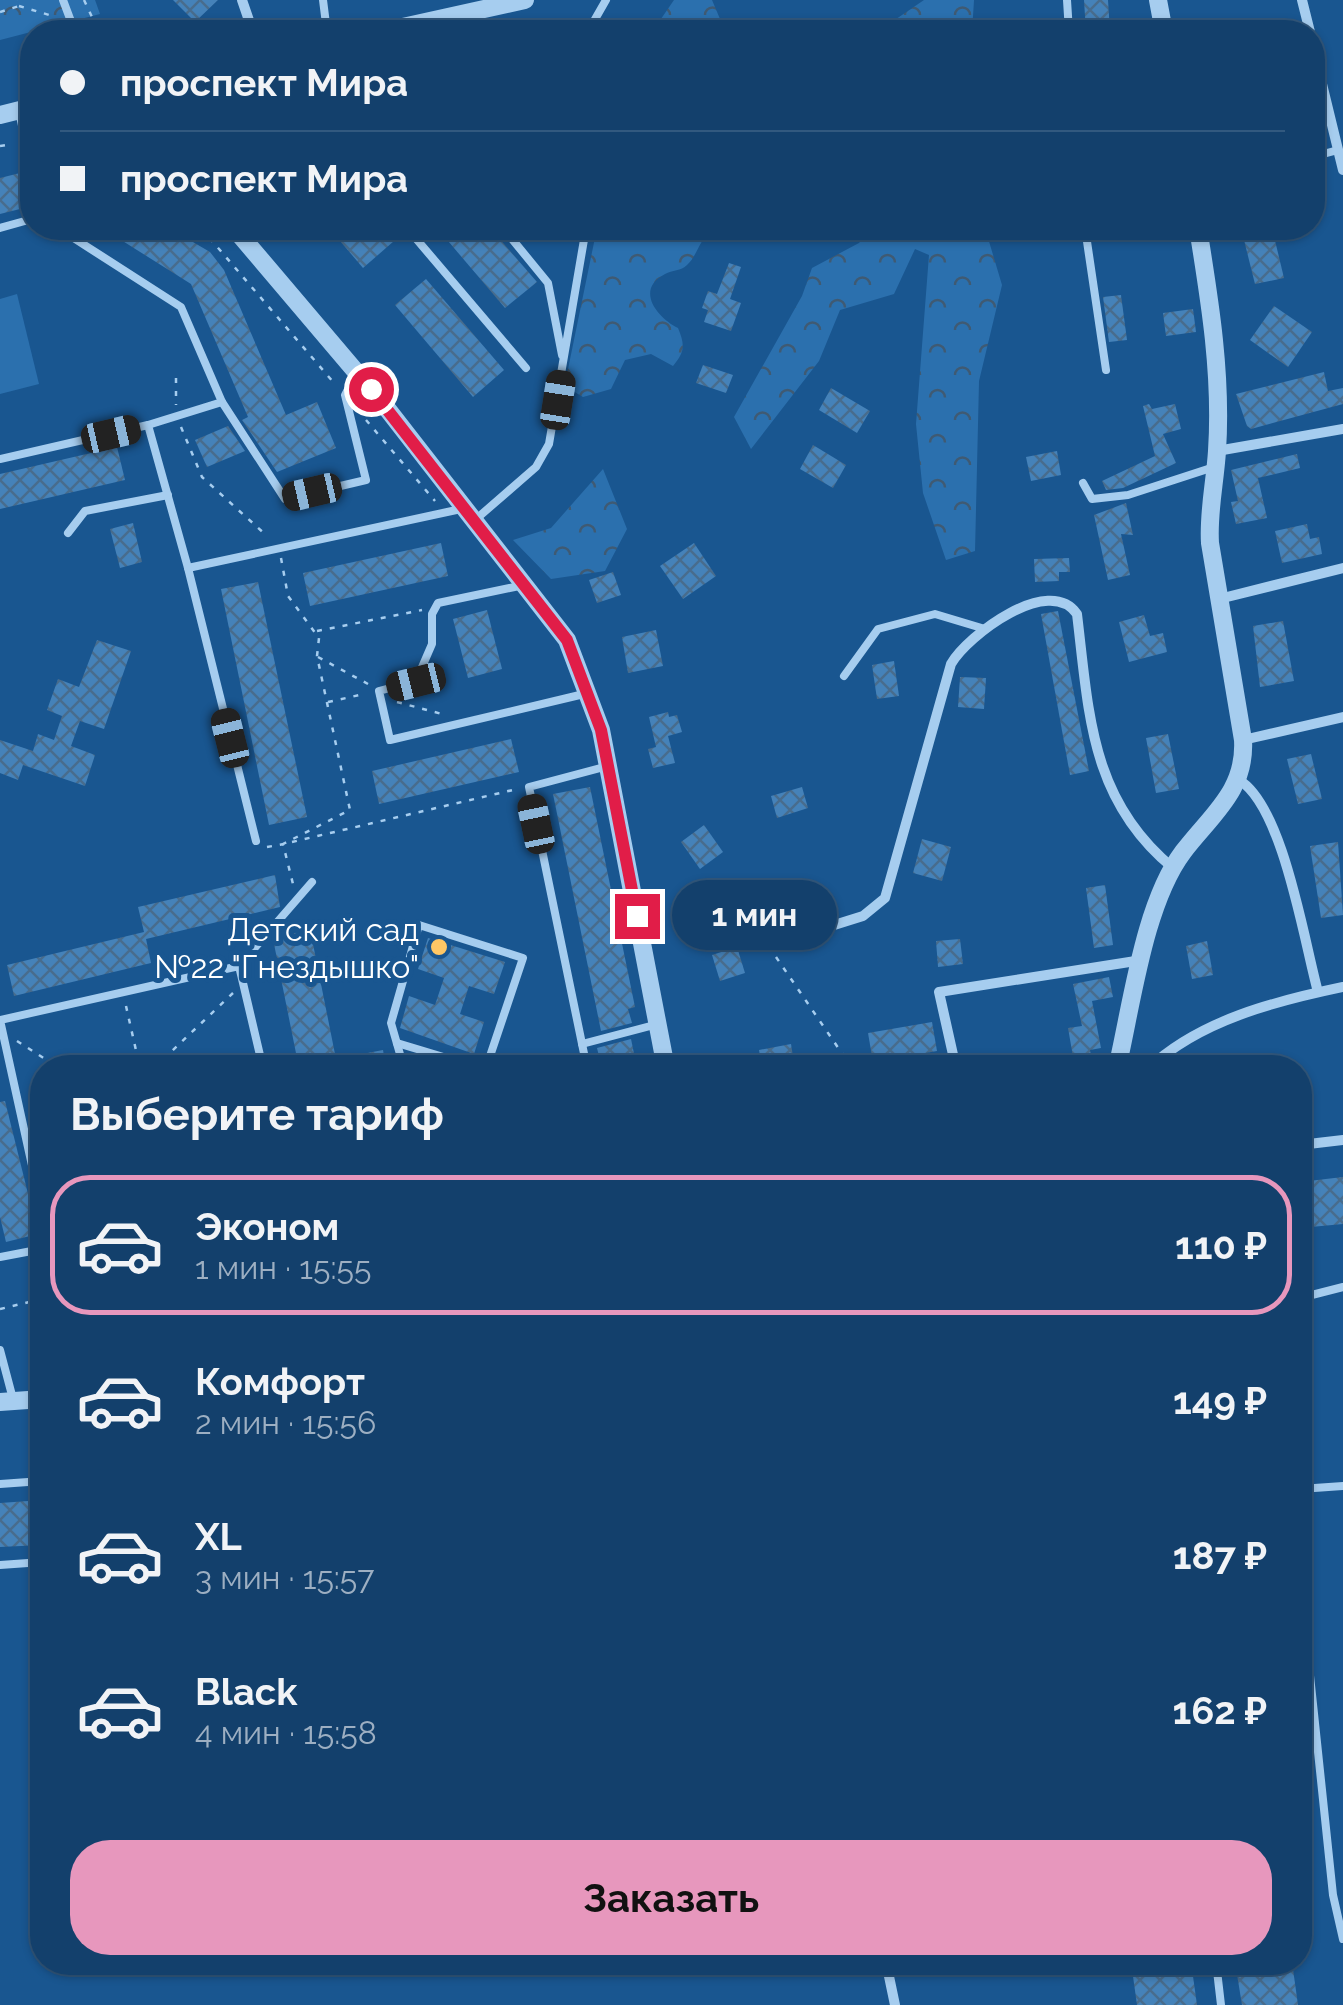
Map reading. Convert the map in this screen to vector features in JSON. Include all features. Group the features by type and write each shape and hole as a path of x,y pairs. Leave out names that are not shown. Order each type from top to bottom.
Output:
{"street":[{"path":"467,20 525,0"},
{"path":"1325,97 1343,170"},
{"path":"244,240 357,372 527,584 567,640 589,693 608,766 664,1055"},
{"path":"1121,1055 1142,960 1173,868 1239,780 1242,740 1208,516 1216,458 1217,360 1200,240"},
{"path":"1216,458 1343,430"},
{"path":"1218,599 1343,568"},
{"path":"767,946 864,916 885,898 951,664 966,642 984,629 1020,608 1049,600 1072,607 1077,614 1092,738 1101,769 1141,842 1173,868"},
{"path":"1242,740 1343,717"},
{"path":"1239,780 1254,788 1274,833 1318,992"},
{"path":"953,1055 940,992 1142,960"},
{"path":"1164,1055 1201,1029 1343,987"},
{"path":"1312,1144 1343,1140"},
{"path":"888,1975 894,2005"}],"lane":[{"path":"1325,154 1338,150"},
{"path":"77,240 181,306 222,402 285,499 366,480 345,395 357,372"},
{"path":"417,240 526,368"},
{"path":"512,240 551,290 563,364"},
{"path":"188,568 470,514 544,456 584,240"},
{"path":"1087,240 1106,370"},
{"path":"0,460 148,425 222,402"},
{"path":"148,425 256,841"},
{"path":"1083,483 1092,499 1110,497 1216,458"},
{"path":"68,532 85,511 168,494"},
{"path":"527,584 444,600 433,608 432,644 416,682 380,694 390,740 589,693"},
{"path":"844,676 878,629 935,614 984,629"},
{"path":"584,1055 528,787 608,766"},
{"path":"30,1155 0,1020 239,966 312,882"},
{"path":"400,1055 391,1023 418,925 523,958 488,1055"},
{"path":"239,966 260,1055"},
{"path":"582,1044 658,1024"},
{"path":"397,1043 438,1055"},
{"path":"0,1257 30,1251"},
{"path":"1312,1295 1343,1287"},
{"path":"0,1350 7,1401"},
{"path":"0,1484 30,1482"},
{"path":"1312,1488 1343,1486"},
{"path":"0,1565 30,1563"},
{"path":"1312,1697 1334,1895 1343,1939"},
{"path":"1218,1975 1221,2005"}],"path":[{"path":"18,0 19,6"},
{"path":"0,12 19,6 65,20"},
{"path":"212,240 436,502"},
{"path":"176,378 176,416 202,477 280,548 288,596 319,638 316,656 350,810 283,844"},
{"path":"314,632 433,608"},
{"path":"316,656 380,694 470,721"},
{"path":"327,703 380,694"},
{"path":"256,841 258,849 528,787"},
{"path":"283,844 297,900"},
{"path":"720,915 767,946 843,1055"},
{"path":"168,1055 243,983"},
{"path":"122,992 137,1055"},
{"path":"3,1032 39,1055"},
{"path":"0,1309 30,1302"}],"green space":[{"path":"0,0 95,0 100,14 77,20 20,20 20,35 0,40"},
{"path":"674,0 712,0 721,20 660,20"},
{"path":"924,0 974,0 973,20 895,20"},
{"path":"595,240 703,240 687,265 665,274 651,288 657,311 680,334 683,348 673,366 651,354 625,360 611,389 583,397 568,388 566,379"},
{"path":"989,240 1002,285 979,381 975,551 946,560 923,493 916,424 929,255 915,249 894,294 840,310 819,361 751,449 734,417 802,296 812,268 859,243"},
{"path":"17,294 39,384 0,394 0,299"},
{"path":"603,469 627,529 605,571 551,579 513,540 551,528"}],"building":[{"path":"173,0 218,0 197,20"},
{"path":"1084,0 1108,0 1109,20 1085,20"},
{"path":"20,173 20,209 0,214 0,178"},
{"path":"121,240 190,240 210,252 224,270 286,415 317,402 336,448 277,472 242,420 248,417 191,284"},
{"path":"339,240 393,240 394,241 363,268"},
{"path":"447,240 500,240 537,282 505,308"},
{"path":"1244,240 1275,240 1284,278 1255,284"},
{"path":"729,263 741,267 730,299 741,303 731,331 704,322 708,310 702,308 708,291 717,294"},
{"path":"426,279 504,370 473,397 395,305"},
{"path":"1121,295 1127,340 1109,342 1103,297"},
{"path":"1274,306 1312,332 1288,367 1250,340"},
{"path":"1193,309 1196,332 1166,336 1163,313"},
{"path":"703,365 733,375 726,393 696,383"},
{"path":"1324,372 1328,391 1343,388 1343,404 1251,429 1247,426 1236,394"},
{"path":"831,388 870,411 857,433 819,410"},
{"path":"1149,404 1152,409 1175,404 1181,429 1163,434 1176,463 1123,488 1106,490 1102,481 1155,456 1143,406"},
{"path":"228,426 245,451 207,467 195,440"},
{"path":"813,445 846,465 833,488 800,469"},
{"path":"117,447 125,480 0,509 0,474"},
{"path":"1057,451 1061,475 1031,481 1026,457"},
{"path":"1297,454 1300,468 1258,478 1267,518 1236,524 1231,502 1238,501 1231,470"},
{"path":"1126,503 1133,535 1121,534 1130,575 1108,580 1094,515"},
{"path":"133,523 142,562 120,568 110,529"},
{"path":"1307,524 1310,539 1319,537 1322,554 1282,563 1275,531"},
{"path":"441,543 448,576 310,606 303,573"},
{"path":"694,543 716,576 683,599 660,566"},
{"path":"1069,558 1070,572 1059,572 1059,581 1035,582 1034,559"},
{"path":"613,572 621,595 597,603 589,580"},
{"path":"258,582 307,817 269,825 221,589"},
{"path":"487,610 502,669 468,678 453,619"},
{"path":"1058,611 1089,771 1070,775 1041,614"},
{"path":"1144,615 1150,636 1163,633 1167,652 1129,662 1119,622"},
{"path":"1283,621 1294,681 1260,687 1253,626"},
{"path":"656,630 663,666 628,673 622,637"},
{"path":"97,640 131,651 104,729 80,721 71,746 95,755 85,786 23,765 18,780 0,773 0,740 33,751 38,734 54,740 62,716 47,710 58,679 79,687"},
{"path":"894,661 899,696 877,699 872,665"},
{"path":"960,677 986,678 984,709 958,707"},
{"path":"668,712 669,717 677,715 682,732 668,736 675,763 653,768 648,749 656,747 649,717"},
{"path":"1168,734 1179,789 1156,793 1146,738"},
{"path":"511,739 519,772 379,804 372,771"},
{"path":"1311,754 1322,799 1298,804 1287,759"},
{"path":"590,787 635,1007 628,1009 632,1023 601,1031 553,794"},
{"path":"802,787 808,808 777,818 771,796"},
{"path":"704,825 723,852 700,869 681,842"},
{"path":"922,839 951,847 942,881 913,873"},
{"path":"1338,842 1343,915 1321,918 1310,846"},
{"path":"275,875 280,907 146,939 151,963 14,996 7,965 144,932 138,907"},
{"path":"1105,885 1113,945 1094,948 1086,888"},
{"path":"310,929 335,1055 296,1055 273,939"},
{"path":"428,938 505,962 494,994 469,986 460,1014 484,1022 474,1054 400,1028 409,996 435,1005 444,978 418,969"},
{"path":"960,939 963,964 938,967 936,941"},
{"path":"1207,941 1213,975 1192,979 1186,946"},
{"path":"737,947 745,973 720,981 712,955"},
{"path":"1109,977 1113,997 1092,1001 1101,1048 1090,1050 1091,1055 1073,1055 1068,1028 1082,1026 1073,984"},
{"path":"932,1022 937,1051 872,1055 868,1033"},
{"path":"631,1039 634,1055 599,1055 597,1048"},
{"path":"791,1044 793,1055 760,1055 759,1050"},
{"path":"383,1050 384,1055 357,1055"},
{"path":"5,1101 30,1202 30,1236 6,1242 0,1217 0,1102"},
{"path":"1343,1177 1343,1224 1312,1227 1312,1181"},
{"path":"30,1501 30,1546 0,1547 0,1503"},
{"path":"1133,1975 1193,1975 1197,2005 1137,2005"},
{"path":"1237,1975 1294,1975 1298,2005 1242,2005"}],"place":[{"name":"Детский сад №22 \"Гнездышко\"","path":"439,947"}],"route":[{"path":"371,389 567,640 601,730 637,916"}]}
